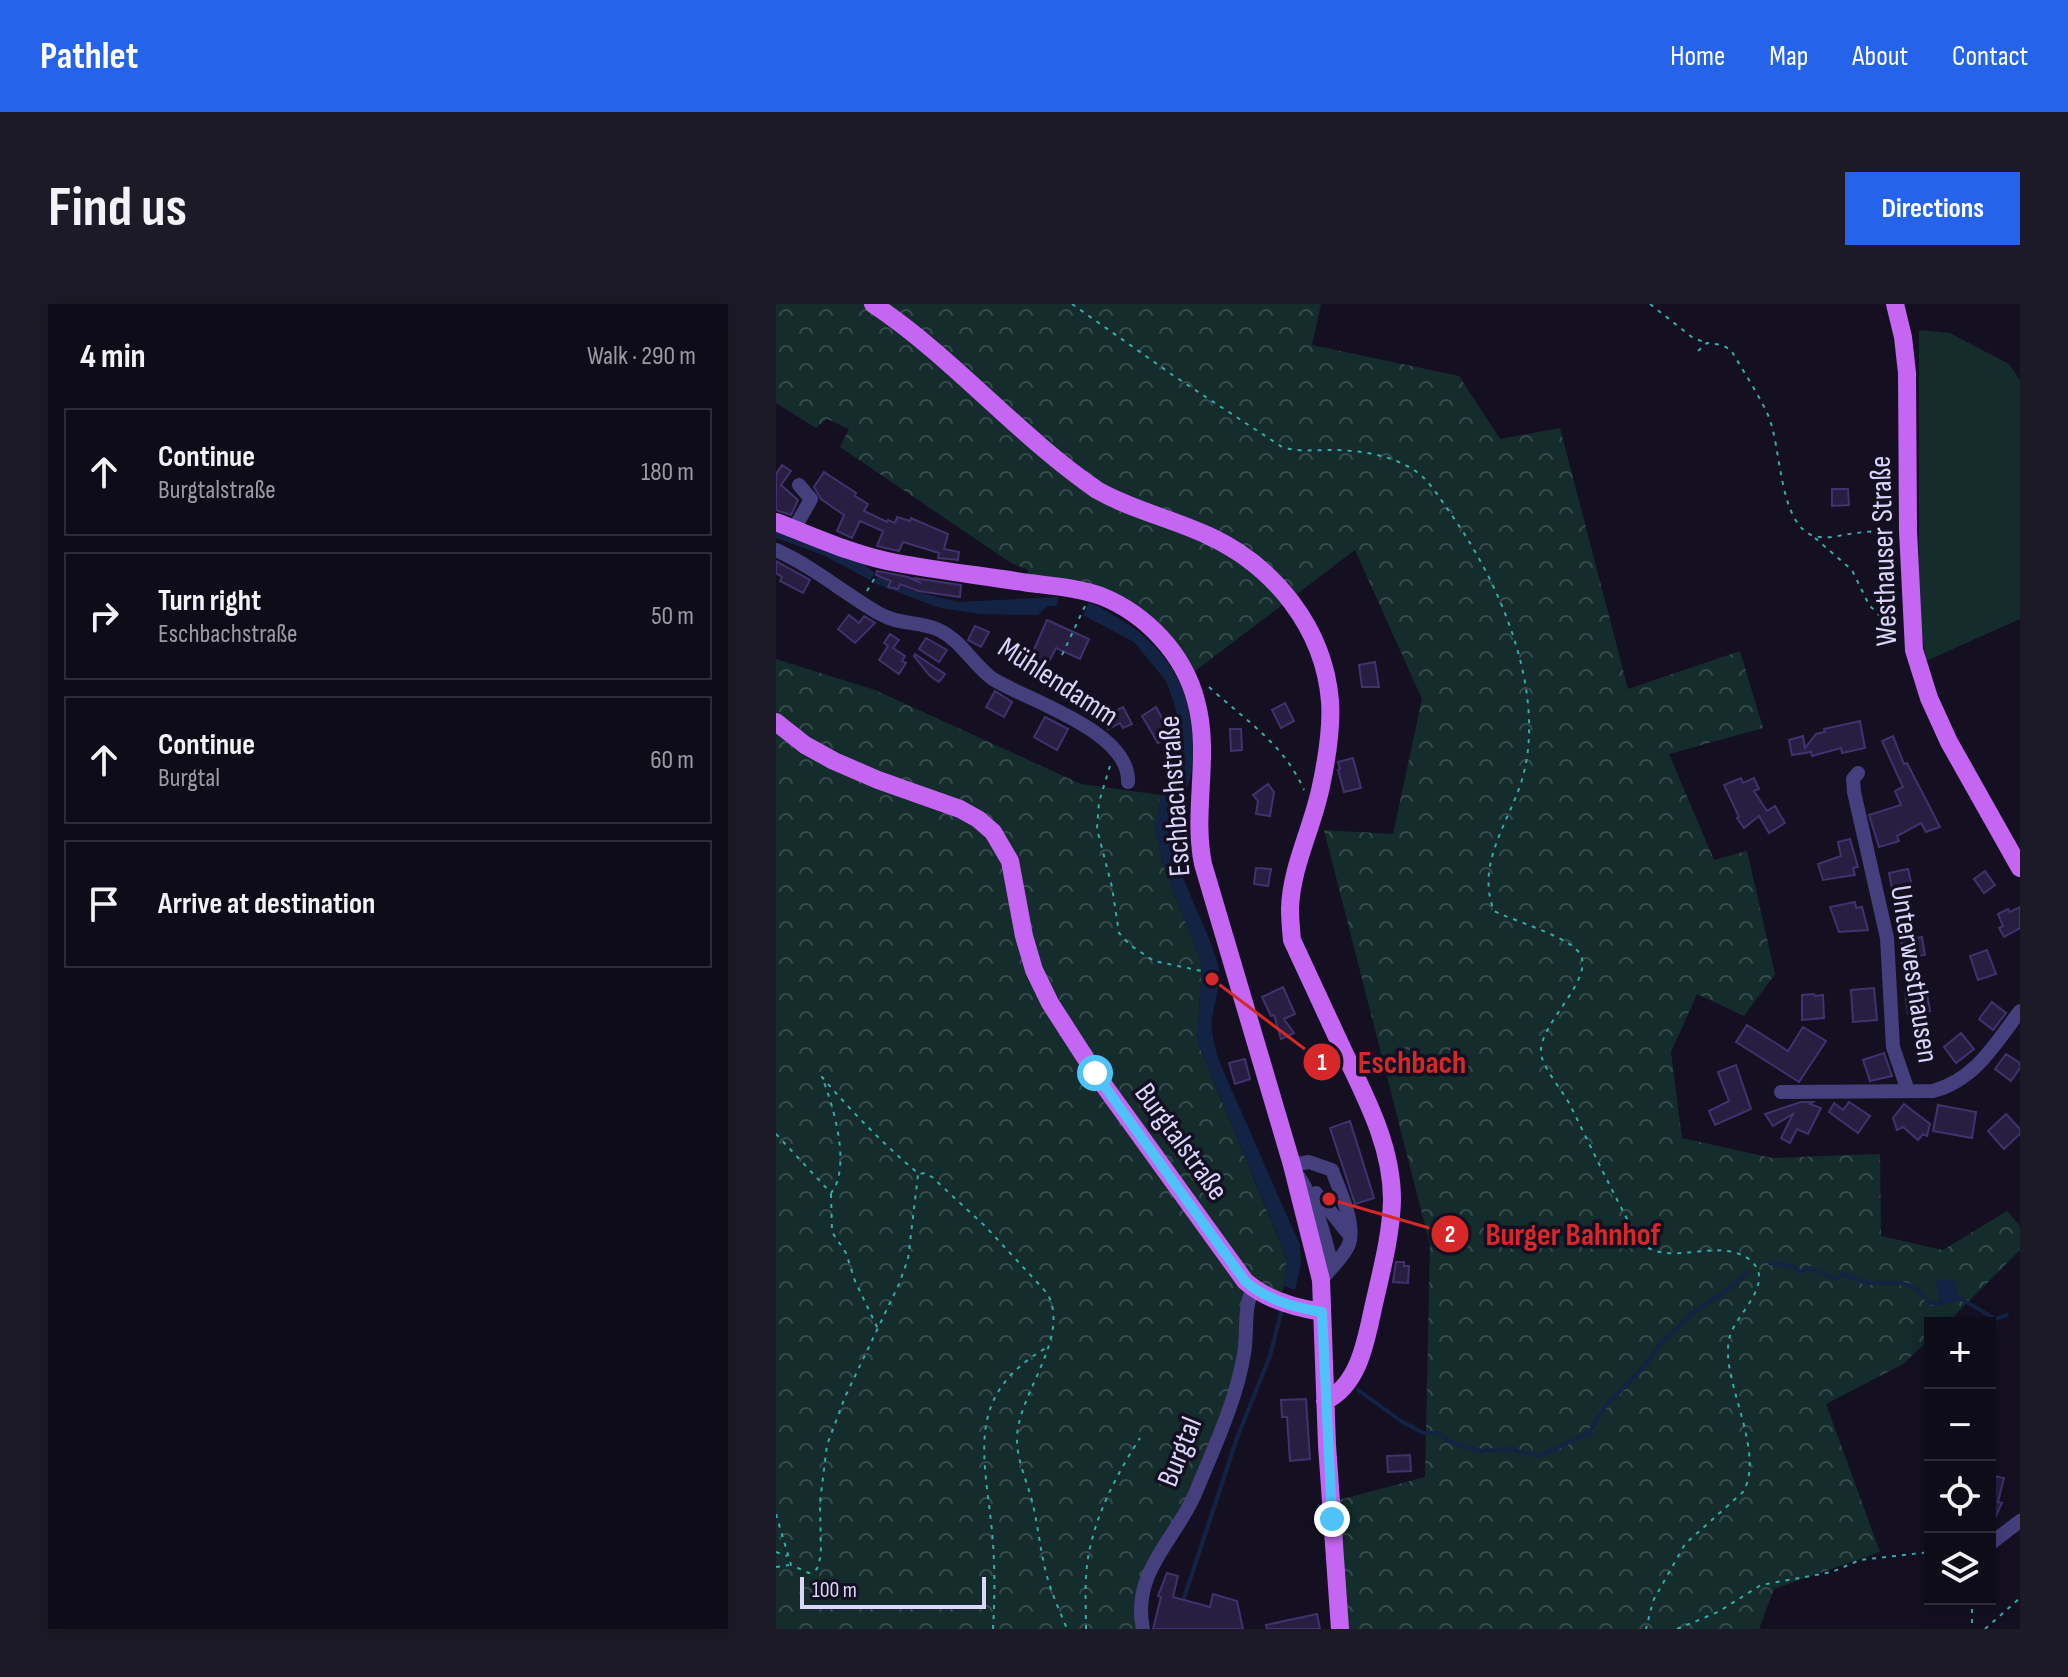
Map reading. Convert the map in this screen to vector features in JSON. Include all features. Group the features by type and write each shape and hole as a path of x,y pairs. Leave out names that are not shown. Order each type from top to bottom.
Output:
{"main road":[{"path":"873,304 914,332 1090,486 1115,501 1208,536 1238,551 1261,568 1289,599 1313,641 1325,673 1330,701 1329,738 1290,908 1292,940 1374,1116 1387,1158 1392,1195 1387,1245 1365,1343 1348,1382 1340,1392 1325,1401 1340,1629"},
{"name":"Westhauser Straße","path":"1895,304 1907,373 1908,531 1914,650 1929,698 1949,742 2020,868"},
{"name":"Eschbachstraße","path":"776,522 892,562 1090,593 1130,612 1168,646 1189,681 1200,722 1199,838 1203,864 1326,1273 1322,1312 1325,1401"},
{"name":"Burgtalstraße","path":"776,722 805,745 834,761 960,809 993,832 1010,861 1028,951 1050,1003 1141,1137 1241,1276 1253,1288 1285,1302 1322,1312"}],"street":[{"path":"794,529 811,499 799,485"},
{"name":"Mühlendamm","path":"776,550 813,568 881,615 946,634 993,678 1065,714 1114,749 1127,767 1128,782"},
{"name":"Unterwesthausen","path":"1858,773 1853,779 1854,792 1887,938 1893,1047 1908,1091"},
{"name":"Unterwesthausen","path":"1781,1092 1933,1091 1957,1084 1980,1065 2020,1011"},
{"path":"1326,1273 1347,1248 1350,1236 1348,1218 1332,1170 1309,1162 1292,1165 1350,1236"},
{"name":"Burgtal","path":"1143,1629 1142,1607 1151,1566 1190,1505 1209,1461 1239,1373 1244,1355 1247,1301 1253,1288"},
{"path":"1996,1539 2020,1521"}],"path":[{"path":"1072,304 1282,447 1364,452 1408,466 1434,490 1460,526 1491,581 1513,640 1529,713 1529,739 1521,783 1490,864 1488,880 1491,903 1494,911 1558,937 1580,952 1582,960 1579,978 1542,1042 1541,1057 1644,1247 1661,1252 1727,1251 1749,1260 1759,1276 1754,1296 1729,1338 1728,1358 1750,1462 1747,1485 1685,1544 1653,1601 1646,1629"},
{"path":"1650,304 1693,338 1731,350 1768,415 1790,510 1801,529 1852,570 1869,605 1880,618 1889,625 1911,623"},
{"path":"1698,351 1707,343"},
{"path":"1811,535 1823,538 1860,532 1908,531"},
{"path":"870,586 878,572"},
{"path":"1062,655 1087,601"},
{"path":"1208,686 1280,750 1314,808"},
{"path":"1114,749 1099,802 1097,829 1112,887 1119,933 1136,951 1154,961 1202,971"},
{"path":"831,1193 837,1186 839,1149 832,1103 822,1077 869,1130 919,1174"},
{"path":"776,1134 831,1193 832,1232 846,1253 855,1281 878,1329"},
{"path":"776,1567 791,1565 809,1573 820,1564 820,1502 827,1445 845,1397 908,1259 919,1174"},
{"path":"919,1174 932,1177 986,1227 1047,1293 1053,1306 1054,1316 1047,1347 1022,1411 1017,1439 1049,1582 1067,1629"},
{"path":"993,1629 992,1536 983,1452 984,1425 1001,1389 1015,1370 1047,1347"},
{"path":"1086,1629 1086,1578 1093,1535 1126,1459 1140,1438"},
{"path":"776,1514 791,1565"},
{"path":"776,1552 788,1556"},
{"path":"1677,1629 1718,1612 1761,1585 1832,1572 1860,1560 1924,1553"},
{"path":"1985,1629 2020,1598"},
{"path":"1972,1605 1972,1629"}],"green space":[{"path":"776,304 1321,304 1312,345 1459,376 1500,439 1560,428 1628,689 1740,651 1763,728 1669,754 1714,860 1747,851 1775,974 1744,1016 1697,994 1671,1052 1682,1138 1772,1158 1880,1154 1881,1236 1943,1250 2007,1211 2020,1226 2020,1250 1953,1317 1924,1317 1924,1345 1903,1364 1826,1404 1880,1552 1774,1589 1759,1629 1345,1629 1339,1500 1425,1477 1430,1245 1324,830 1393,834 1422,699 1355,550 1191,674 1159,625 1028,576 1028,570 1011,563 840,447 849,429 827,419 816,428 776,403"},
{"path":"1919,330 1950,333 2009,364 2020,380 2020,619 1926,661 1919,616"},
{"path":"776,659 875,690 1081,784 1161,795 1155,825 1162,862 1202,964 1197,1041 1287,1259 1279,1300 1254,1288 1244,1355 1190,1505 1154,1559 1145,1629 776,1629"}],"water":[{"path":"776,530 861,562 875,573 870,580 823,555 776,538"},
{"path":"878,575 913,591 958,602 1058,597 1057,606 1047,606 1038,615 980,614 940,608 874,583"},
{"path":"1089,602 1143,635 1165,658 1185,696 1193,759 1189,782 1173,818 1175,850 1218,965 1219,981 1212,1023 1216,1052 1300,1245 1301,1264 1295,1290 1284,1286 1287,1258 1197,1041 1202,964 1162,862 1155,825 1161,795 1175,769 1181,734 1174,703 1166,681 1134,642 1083,615"},
{"path":"1938,1279 1955,1280 1960,1298 1940,1306"}],"building":[{"path":"782,465 791,471 781,485 798,500 791,515 776,510 776,474"},
{"path":"824,472 868,504 864,511 887,522 895,523 897,517 910,521 911,518 948,534 944,549 959,552 958,560 938,558 939,553 903,542 899,551 877,546 883,531 860,521 852,538 837,531 844,515 821,499 814,487"},
{"path":"1832,489 1848,489 1849,505 1832,506"},
{"path":"776,561 810,580 803,593 780,581 782,577 776,573"},
{"path":"877,571 921,583 913,578 961,585 960,597 918,591 900,584 898,589 888,587 891,581 876,575"},
{"path":"849,615 859,623 864,616 875,623 855,643 838,629"},
{"path":"1047,620 1089,639 1080,659 1056,648 1039,681 1024,672"},
{"path":"975,626 989,632 981,647 968,640"},
{"path":"890,634 899,640 893,648 905,656 902,661 906,663 899,674 879,660 888,646 884,643"},
{"path":"926,638 947,650 939,662 919,649"},
{"path":"915,654 945,674 939,682 930,676"},
{"path":"1375,662 1379,687 1362,687 1359,665"},
{"path":"995,691 1012,702 1004,717 986,707"},
{"path":"1285,703 1294,721 1281,728 1272,710"},
{"path":"1123,707 1132,724 1123,728 1120,723 1108,729 1103,717"},
{"path":"1156,707 1171,735 1158,743 1142,716"},
{"path":"1045,717 1068,729 1057,750 1034,737"},
{"path":"1860,721 1865,748 1842,753 1841,748 1812,756 1811,752 1792,755 1789,740 1803,736 1805,748 1816,734 1825,732 1824,729"},
{"path":"1230,729 1241,729 1242,750 1231,751"},
{"path":"1893,736 1904,764 1907,763 1940,827 1926,832 1921,823 1897,836 1899,841 1879,847 1869,815 1901,805 1895,791 1903,787 1882,741"},
{"path":"1353,758 1361,788 1344,792 1338,762"},
{"path":"1741,778 1743,783 1754,778 1759,789 1754,791 1767,811 1775,806 1785,823 1769,833 1759,816 1744,828 1724,785"},
{"path":"1268,784 1274,792 1270,816 1256,814 1258,801 1253,795"},
{"path":"1850,839 1858,867 1853,868 1855,875 1823,880 1818,864 1841,856 1838,842"},
{"path":"1256,868 1271,869 1268,886 1254,884"},
{"path":"1908,869 1913,890 1893,894 1889,873"},
{"path":"1985,871 1995,885 1984,893 1974,879"},
{"path":"1855,902 1856,908 1862,907 1868,930 1839,932 1830,907"},
{"path":"2020,907 2020,928 2004,937 1999,928 2003,926 1998,914"},
{"path":"1922,937 1925,955 1904,958 1901,941"},
{"path":"1987,950 1996,974 1978,980 1970,956"},
{"path":"1283,987 1295,1014 1284,1019 1294,1033 1281,1039 1274,1015 1271,1016 1262,997"},
{"path":"1874,988 1877,1020 1853,1022 1851,990"},
{"path":"1926,989 1930,1011 1908,1014 1905,992"},
{"path":"1802,995 1823,995 1824,1018 1802,1020"},
{"path":"1992,1002 2006,1013 1993,1030 1979,1019"},
{"path":"1747,1025 1788,1051 1803,1027 1826,1041 1799,1082 1736,1042"},
{"path":"1961,1033 1974,1049 1956,1063 1944,1047"},
{"path":"1884,1053 1892,1076 1870,1081 1863,1060"},
{"path":"2006,1054 2020,1063 2011,1081 1995,1069"},
{"path":"1245,1059 1250,1079 1235,1084 1229,1063"},
{"path":"1736,1065 1751,1109 1715,1125 1709,1111 1729,1101 1718,1072"},
{"path":"1801,1102 1813,1102 1810,1104 1821,1108 1808,1134 1797,1129 1790,1143 1781,1138 1793,1114 1773,1126 1765,1114"},
{"path":"1849,1102 1870,1116 1858,1133 1829,1112 1834,1103 1843,1110"},
{"path":"1904,1104 1930,1124 1927,1136 1923,1134 1918,1140 1903,1127 1897,1130 1893,1118"},
{"path":"1938,1105 1976,1112 1972,1138 1933,1131"},
{"path":"2006,1114 2020,1129 2020,1134 2004,1149 1988,1131"},
{"path":"1350,1121 1374,1198 1355,1204 1330,1128"},
{"path":"1396,1262 1409,1266 1408,1283 1393,1282"},
{"path":"1306,1399 1310,1459 1290,1461 1287,1417 1282,1417 1281,1400"},
{"path":"1410,1455 1411,1471 1388,1472 1387,1456"},
{"path":"1996,1476 2004,1478 1998,1502 2002,1503 1996,1516"},
{"path":"1167,1573 1178,1576 1173,1597 1210,1607 1213,1594 1237,1601 1243,1629 1153,1629 1161,1597 1158,1596"},
{"path":"1317,1614 1320,1629 1267,1629 1266,1625"}],"waterway":[{"path":"1770,1263 1795,1267 1800,1272 1811,1268 1835,1279 1842,1274 1864,1282 1904,1284 1936,1304 1960,1298 1995,1319 2007,1315"},
{"path":"1358,1390 1423,1433 1437,1433 1454,1444 1482,1451 1510,1449 1539,1456 1589,1433 1604,1408 1642,1369 1662,1342 1692,1314 1747,1272"},
{"path":"1182,1604 1237,1438 1270,1356 1282,1309"}],"place":[{"name":"Eschbach","path":"1212,979"},
{"name":"Burger Bahnhof","path":"1329,1199"}],"route":[{"path":"1095,1073 1245,1281 1279,1300 1322,1312 1332,1519"}]}
